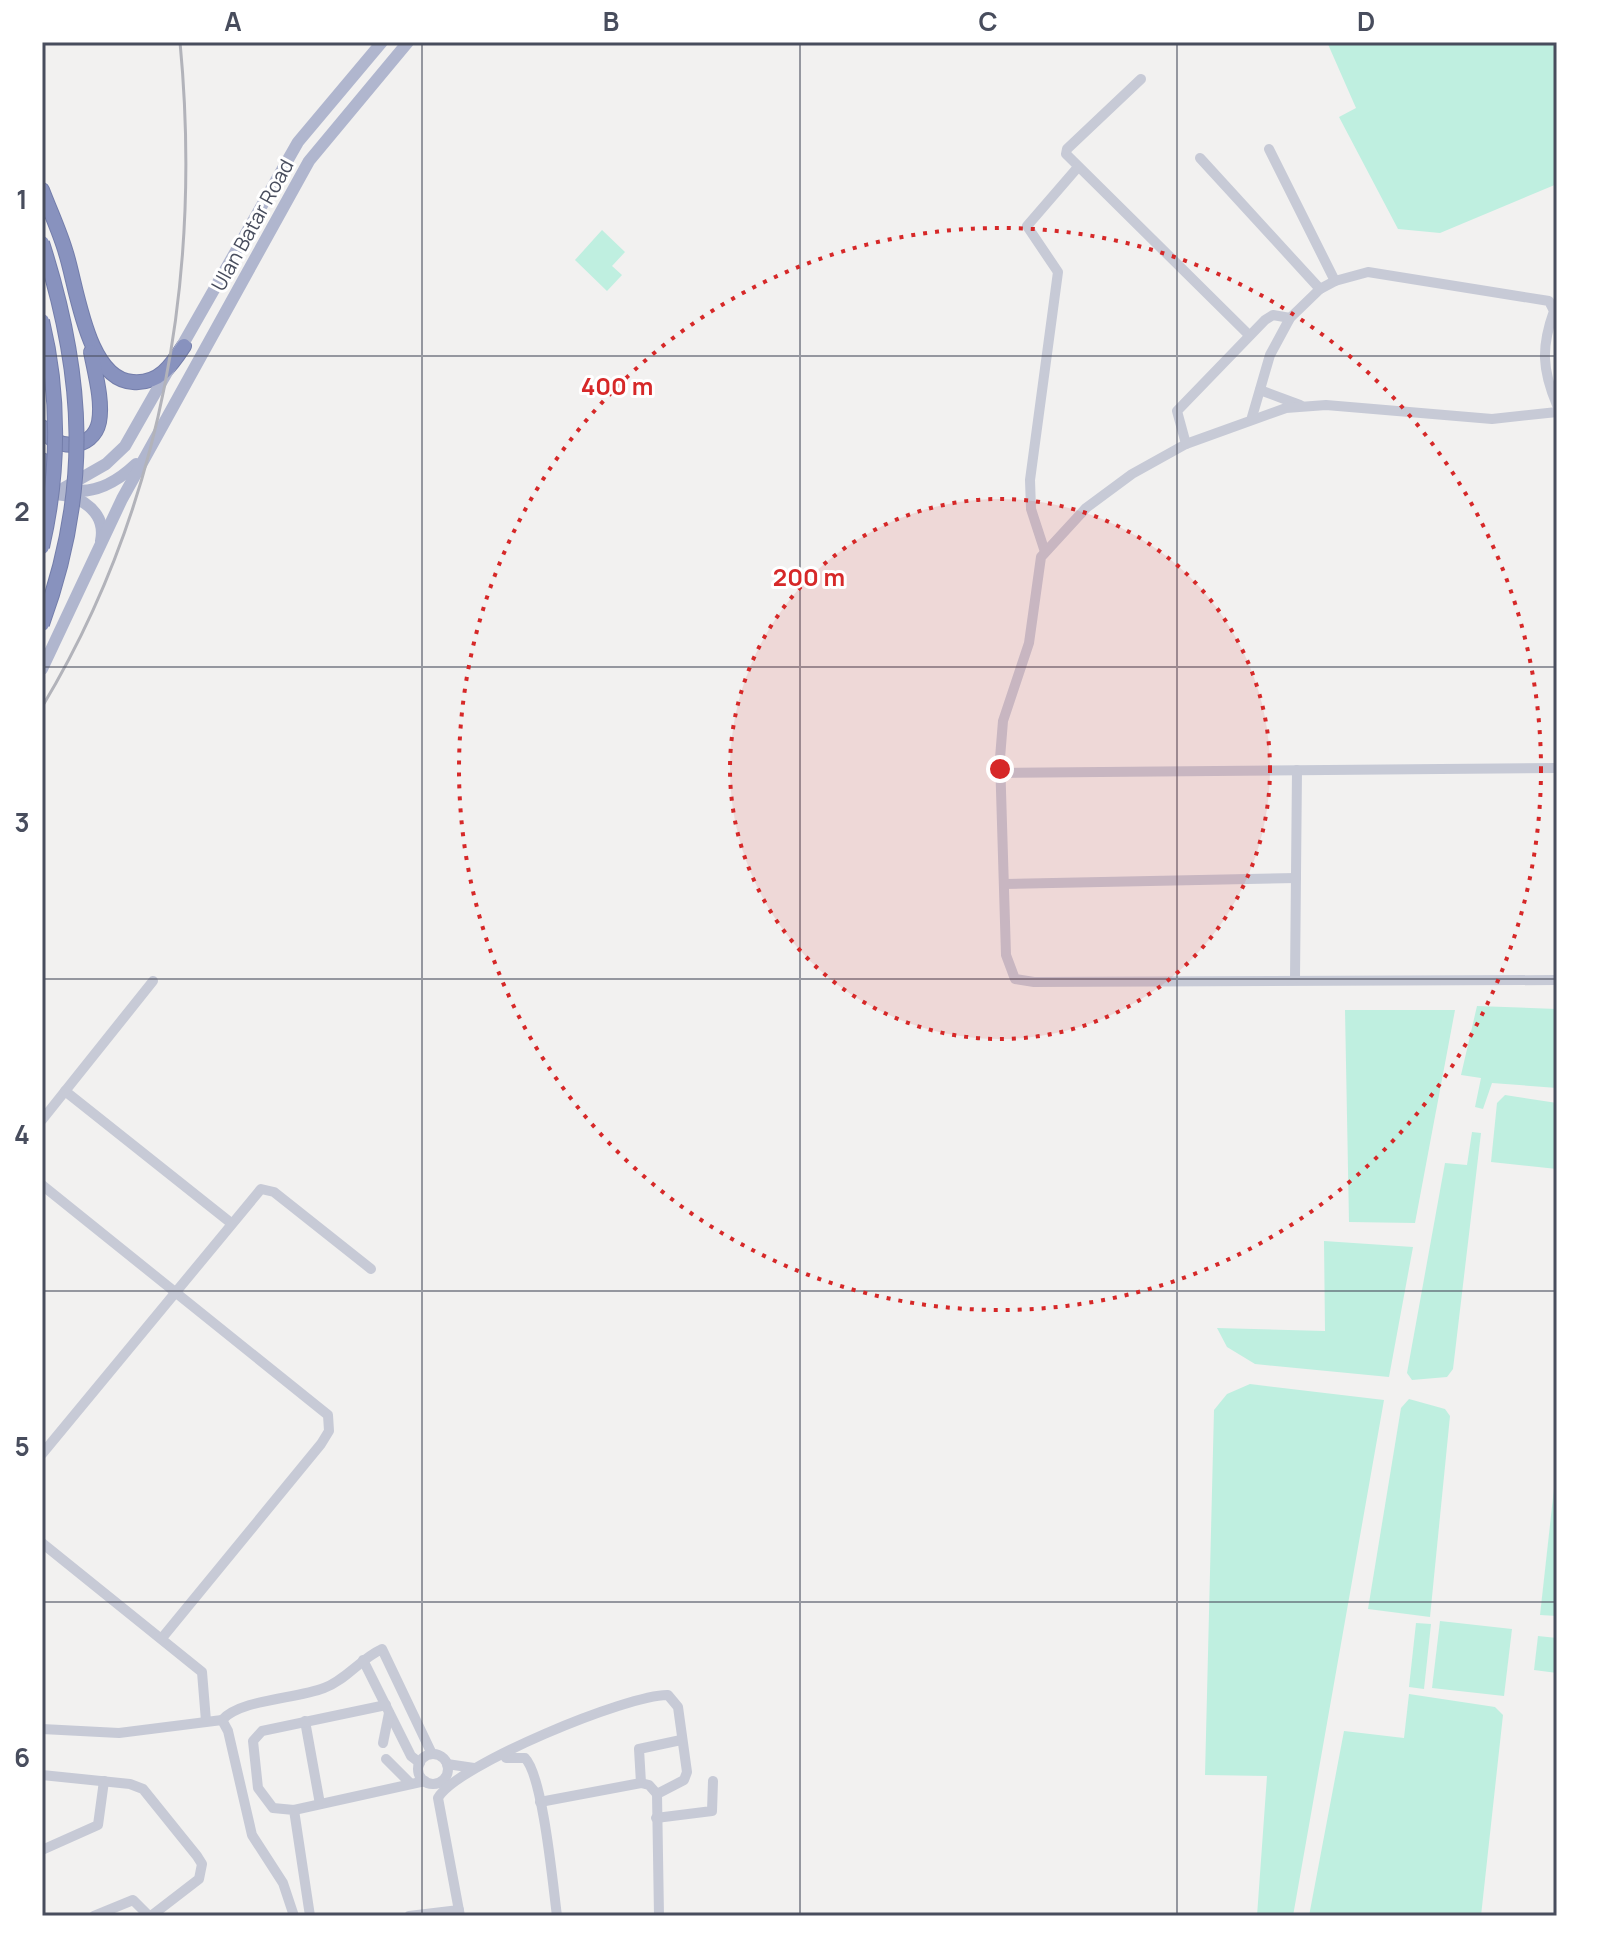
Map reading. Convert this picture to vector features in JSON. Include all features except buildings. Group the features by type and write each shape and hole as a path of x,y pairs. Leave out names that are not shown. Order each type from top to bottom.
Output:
{"highway":[{"path":"42,190 66,252 98,392 97,429 82,443 64,446 50,438 42,427"},
{"path":"42,243 70,342 79,430 68,541 42,624"},
{"path":"42,321 53,389 55,452 42,547"},
{"path":"85,325 106,368 127,382 147,381 163,374 184,346"},
{"path":"42,460 43,485"}],"main road":[{"name":"Ulan Batar Road","path":"64,488 118,455 138,428 298,142 382,42"},
{"name":"Ulan Batar Road","path":"153,443 309,161 408,42"},
{"path":"43,485 84,491 115,481 139,461 153,443"},
{"path":"42,669 153,443"},
{"path":"43,485 88,504 101,526 99,549"}],"street":[{"path":"1141,79 1066,151 1078,167 1249,335"},
{"path":"1269,149 1335,281"},
{"path":"1200,158 1320,289"},
{"path":"1045,552 1031,509 1030,480 1058,272 1027,226 1078,167"},
{"path":"1252,417 1270,355 1290,318 1320,289 1335,281 1368,272 1549,301 1554,311 1543,362 1557,405"},
{"path":"1186,444 1177,411 1269,316 1290,318"},
{"path":"1260,390 1301,406"},
{"path":"1557,412 1492,419 1301,406 1252,417 1186,444 1098,497 1045,552 1038,567 1029,643 1003,721 1000,773 1006,955 1015,979 1034,982 1295,978 1557,980"},
{"path":"1000,773 1557,768"},
{"path":"1295,978 1297,770"},
{"path":"1004,884 1296,878"},
{"path":"42,1120 153,981"},
{"path":"65,1091 231,1223"},
{"path":"42,1185 322,1407 330,1423 321,1444 162,1638"},
{"path":"42,1454 257,1192 268,1188 371,1269"},
{"path":"42,1543 202,1672 206,1721"},
{"path":"42,1729 134,1733 222,1720 239,1708 278,1701 332,1685 382,1649 432,1754"},
{"path":"363,1660 411,1756 420,1763 433,1786 460,1913 409,1916"},
{"path":"448,1773 474,1768 616,1705 652,1695 668,1695 675,1700 680,1714 686,1777 657,1794"},
{"path":"388,1709 305,1721 262,1731 253,1741 260,1795 273,1808 294,1810 411,1784 433,1786 461,1763 474,1768"},
{"path":"383,1743 388,1709"},
{"path":"222,1720 228,1731 252,1835 283,1883 294,1916"},
{"path":"305,1721 320,1804"},
{"path":"641,1783 639,1749 681,1740"},
{"path":"420,1763 432,1754 441,1756 448,1773"},
{"path":"496,1758 525,1758 530,1763 540,1802 557,1916"},
{"path":"386,1759 411,1784"},
{"path":"42,1775 104,1781 143,1789 202,1864 199,1879 193,1886 150,1916 133,1900 94,1916"},
{"path":"42,1850 98,1825 104,1781"},
{"path":"656,1818 712,1811 713,1781"},
{"path":"540,1802 641,1783 649,1785 657,1794 659,1916"},
{"path":"294,1810 310,1916"}],"green space":[{"path":"1327,42 1557,42 1557,184 1440,233 1398,229 1339,117 1356,108"},
{"path":"602,230 625,252 612,266 622,275 607,291 575,260"},
{"path":"1477,1006 1557,1009 1557,1088 1492,1083 1483,1109 1475,1107 1481,1078 1461,1075"},
{"path":"1345,1010 1455,1010 1415,1223 1349,1222"},
{"path":"1505,1095 1557,1103 1557,1169 1491,1162 1497,1103"},
{"path":"1472,1132 1481,1133 1453,1369 1447,1377 1412,1380 1407,1373 1445,1163 1467,1165"},
{"path":"1324,1241 1413,1247 1389,1377 1255,1364 1227,1347 1217,1328 1325,1331"},
{"path":"1250,1384 1384,1400 1293,1916 1257,1916 1267,1776 1205,1775 1214,1410 1227,1394"},
{"path":"1409,1399 1445,1409 1450,1416 1430,1617 1368,1609 1401,1408"},
{"path":"1557,1462 1557,1616 1540,1615"},
{"path":"1440,1621 1512,1629 1504,1696 1432,1688"},
{"path":"1416,1623 1431,1624 1424,1689 1409,1687"},
{"path":"1538,1636 1557,1638 1557,1673 1534,1670"},
{"path":"1409,1694 1495,1707 1503,1715 1481,1916 1309,1916 1344,1731 1404,1738"}],"railway":[{"path":"42,707 84,630 118,551 145,469 165,386 178,301 185,215 185,129 180,42"}]}
